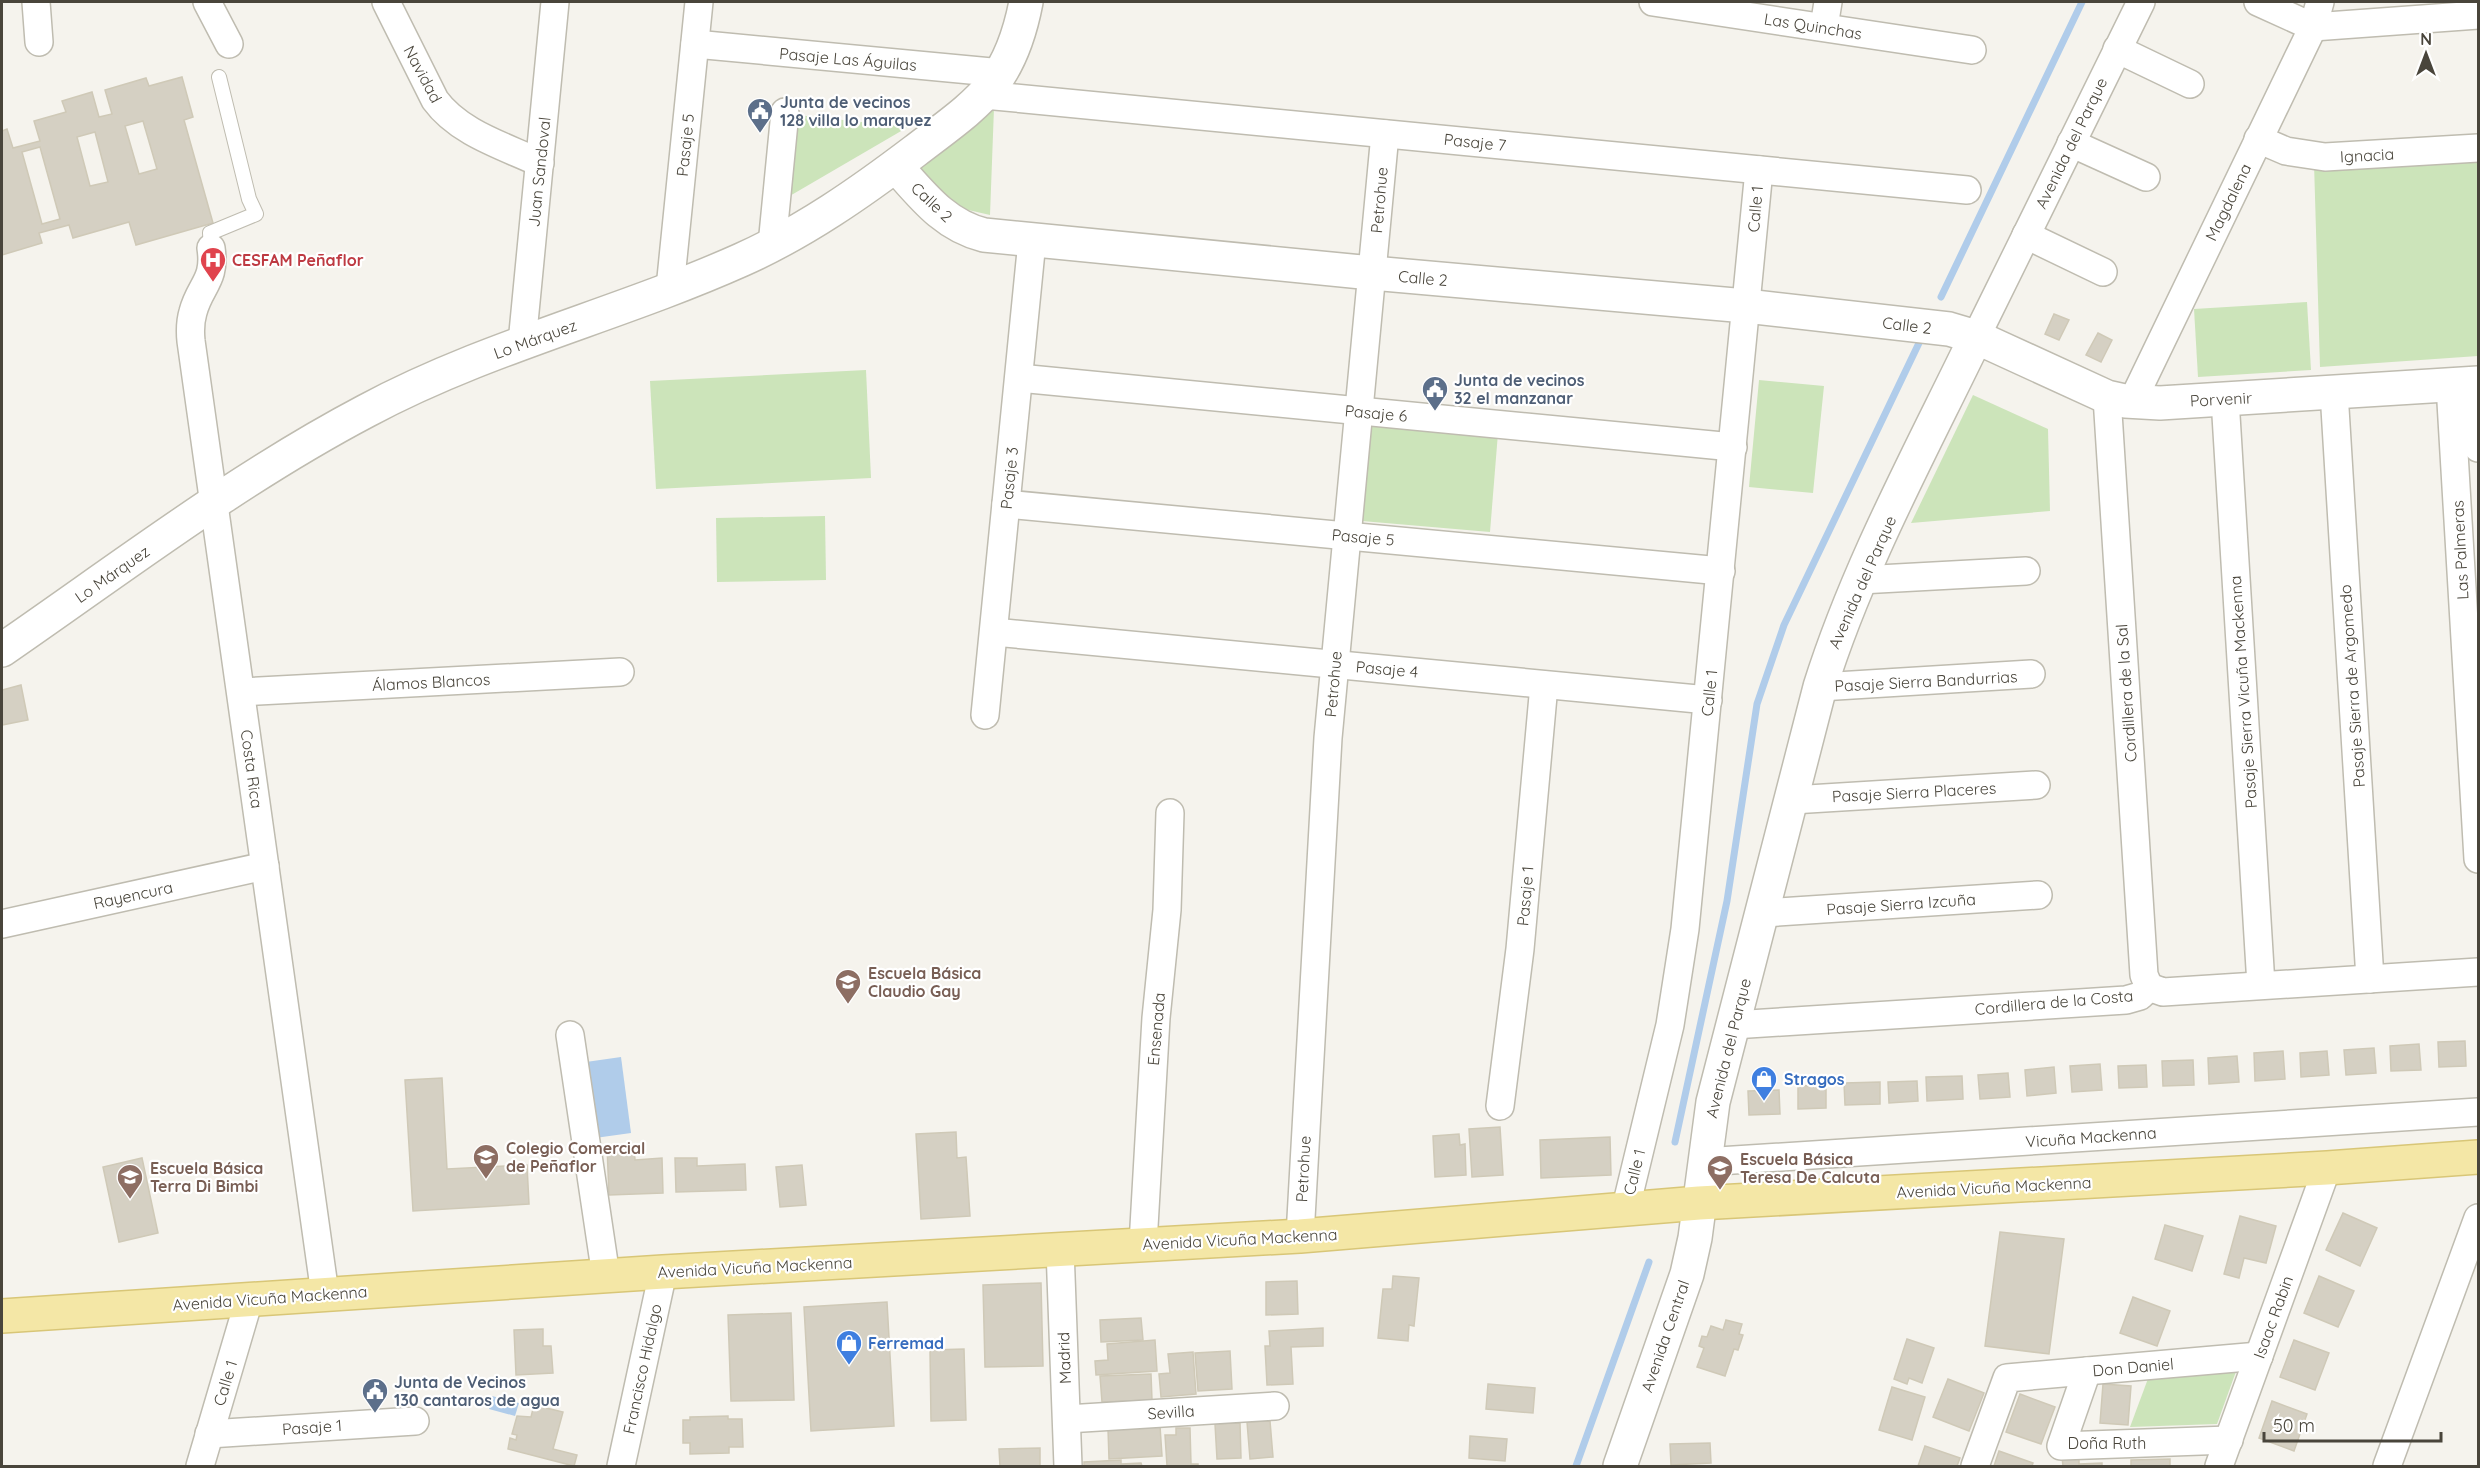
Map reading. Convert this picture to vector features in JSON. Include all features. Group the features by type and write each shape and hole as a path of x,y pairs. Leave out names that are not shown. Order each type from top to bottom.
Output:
{"main road":[{"name":"Avenida Vicuña Mackenna","path":"2,1316 663,1272 1300,1236 1625,1211 1699,1203 2327,1168 2478,1157"}],"street":[{"path":"36,2 39,42"},
{"path":"207,2 229,44"},
{"name":"Navidad","path":"386,2 435,100 443,111 465,127 540,163"},
{"name":"Juan Sandoval","path":"522,343 555,2"},
{"name":"Pasaje 5","path":"670,288 699,2"},
{"name":"Lo Márquez","path":"2,650 264,469 369,409 470,362 740,261 818,218 896,166 959,117 993,84 1013,53 1026,2"},
{"name":"Las Quinchas","path":"1664,2 1826,14 1972,50"},
{"name":"Avenida del Parque","path":"1699,1203 1713,1102 1820,687 1835,637 1976,337 2141,2"},
{"path":"2258,2 2317,14 2467,11"},
{"name":"Magdalena","path":"2120,399 2258,139 2317,14"},
{"name":"Pasaje Las Águilas","path":"694,44 993,84"},
{"path":"2117,49 2190,84"},
{"name":"Pasaje 7","path":"993,84 1385,134 1967,190"},
{"path":"772,245 785,112"},
{"name":"Petrohue","path":"1300,1236 1323,818 1335,664 1385,134"},
{"name":"Ignacia","path":"2258,139 2286,151 2325,157 2478,148"},
{"path":"2071,143 2146,177"},
{"name":"Calle 2","path":"896,166 934,208 957,225 984,235 1372,273 1746,306 1949,329 1976,337"},
{"name":"Calle 1","path":"1625,1211 1668,1036 1678,983 1721,570 1759,170"},
{"path":"2026,235 2103,272"},
{"name":"Pasaje 3","path":"985,715 1032,241"},
{"name":"Costa Rica","path":"212,248 212,272 197,299 190,326 325,1294"},
{"name":"Porvenir","path":"1976,337 2120,399 2160,403 2468,384"},
{"name":"Pasaje 6","path":"1019,378 1733,447"},
{"path":"2468,384 2478,448"},
{"name":"Las Palmeras","path":"2468,384 2478,859"},
{"name":"Pasaje Sierra de Argomedo","path":"2334,392 2370,979"},
{"name":"Cordillera de la Sal","path":"2120,399 2144,975 2149,987"},
{"name":"Pasaje Sierra Vicuña Mackenna","path":"2225,399 2261,985"},
{"name":"Pasaje 5","path":"1006,504 1721,570"},
{"path":"1860,580 2026,570"},
{"name":"Pasaje 4","path":"994,632 1708,700"},
{"name":"Álamos Blancos","path":"241,692 621,672"},
{"name":"Pasaje Sierra Bandurrias","path":"1820,687 2031,674"},
{"name":"Pasaje 1","path":"1500,1106 1520,949 1544,685"},
{"name":"Pasaje Sierra Placeres","path":"1792,800 2036,785"},
{"name":"Ensenada","path":"1143,1244 1155,1028 1167,910 1170,813"},
{"name":"Rayencura","path":"2,924 265,866"},
{"name":"Pasaje Sierra Izcuña","path":"1763,913 2038,895"},
{"name":"Cordillera de la Costa","path":"1733,1025 2126,1000 2140,996 2149,987 2163,992 2478,972"},
{"path":"570,1035 606,1276"},
{"name":"Vicuña Mackenna","path":"1703,1162 2478,1112"},
{"name":"Isaac Rabin","path":"2220,1467 2327,1168"},
{"name":"Avenida Central","path":"1620,1467 1687,1274 1699,1203"},
{"path":"2387,1467 2478,1218"},
{"name":"Madrid","path":"1060,1249 1068,1467"},
{"name":"Francisco Hidalgo","path":"621,1467 663,1272"},
{"name":"Calle 1","path":"200,1467 249,1300"},
{"name":"Don Daniel","path":"1975,1467 2007,1378 2259,1356"},
{"name":"Doña Ruth","path":"2087,1371 2061,1446 2229,1440"},
{"name":"Sevilla","path":"1067,1419 1275,1406"},
{"name":"Pasaje 1","path":"210,1434 415,1421"}],"lane":[{"path":"212,248 210,233 256,214 249,199 219,77"}],"green space":[{"path":"994,108 990,215 951,206 913,168"},
{"path":"797,115 908,127 788,197"},
{"path":"2478,156 2478,356 2320,367 2314,163"},
{"path":"2307,302 2311,370 2198,377 2194,309"},
{"path":"866,370 871,478 656,489 650,381"},
{"path":"1759,380 1824,386 1813,493 1749,487"},
{"path":"1973,395 2048,429 2050,511 1911,523"},
{"path":"1370,422 1498,433 1490,532 1362,521"},
{"path":"825,516 826,580 717,582 716,518"},
{"path":"2238,1366 2217,1424 2130,1427 2149,1376"}],"water":[{"path":"621,1057 631,1133 595,1138 586,1062"},
{"path":"492,1396 519,1403 515,1416 489,1409"}],"building":[{"path":"182,77 193,117 184,120 213,223 136,245 129,222 73,238 69,225 39,233 42,243 2,255 2,131 7,129 13,148 40,141 34,121 66,112 62,101 92,92 99,117 112,114 105,90 146,78 149,86","holes":["143,121 157,169 139,174 125,126","95,132 108,182 90,186 77,137","40,147 60,219 42,224 22,152"]},
{"path":"2054,314 2069,320 2059,340 2045,334"},
{"path":"2098,333 2112,340 2101,362 2086,355"},
{"path":"21,685 28,720 2,725 2,690"},
{"path":"2465,1041 2466,1066 2439,1067 2438,1042"},
{"path":"2419,1044 2421,1070 2391,1071 2390,1046"},
{"path":"2374,1048 2376,1073 2346,1075 2344,1050"},
{"path":"2283,1051 2285,1079 2255,1081 2254,1053"},
{"path":"2327,1051 2329,1075 2301,1077 2300,1053"},
{"path":"2237,1056 2239,1082 2209,1084 2208,1058"},
{"path":"2193,1060 2194,1085 2163,1086 2162,1061"},
{"path":"2100,1064 2102,1090 2072,1092 2070,1066"},
{"path":"2146,1065 2147,1087 2119,1088 2118,1066"},
{"path":"2054,1067 2056,1093 2027,1096 2025,1070"},
{"path":"2008,1073 2010,1097 1980,1099 1978,1075"},
{"path":"1962,1076 1963,1099 1927,1101 1926,1077"},
{"path":"442,1078 447,1169 527,1165 529,1204 413,1211 405,1080"},
{"path":"1917,1081 1918,1101 1889,1103 1888,1082"},
{"path":"1880,1082 1880,1104 1845,1105 1844,1083"},
{"path":"1826,1085 1826,1108 1798,1109 1798,1086"},
{"name":"Stragos","path":"1779,1090 1780,1114 1749,1115 1748,1091"},
{"path":"1500,1127 1503,1175 1472,1177 1469,1129"},
{"path":"956,1132 957,1158 966,1157 970,1216 921,1219 916,1134"},
{"path":"1459,1134 1460,1145 1465,1144 1466,1175 1435,1177 1433,1136"},
{"path":"1610,1137 1611,1175 1541,1178 1540,1140"},
{"path":"634,1145 635,1160 662,1158 663,1193 609,1195 607,1146"},
{"name":"Escuela Básica Terra Di Bimbi","path":"142,1158 158,1233 119,1242 103,1167"},
{"path":"675,1158 697,1158 697,1166 745,1164 746,1190 676,1192"},
{"path":"802,1165 806,1205 780,1207 776,1167"},
{"path":"2343,1213 2377,1228 2360,1266 2326,1250"},
{"path":"2240,1216 2276,1226 2266,1263 2244,1258 2239,1278 2224,1274"},
{"path":"2165,1225 2203,1236 2192,1271 2155,1259"},
{"path":"2000,1232 2064,1239 2049,1354 1985,1346"},
{"path":"1393,1276 1419,1278 1414,1326 1409,1325 1408,1341 1378,1338 1383,1289 1392,1289"},
{"path":"2319,1276 2354,1291 2338,1327 2304,1313"},
{"path":"1297,1281 1298,1314 1266,1315 1266,1282"},
{"path":"1041,1283 1043,1366 985,1367 983,1285"},
{"path":"2133,1297 2170,1311 2157,1346 2120,1333"},
{"name":"Ferremad","path":"887,1302 894,1426 811,1431 804,1307"},
{"path":"791,1313 794,1400 731,1401 728,1315"},
{"path":"1141,1318 1143,1340 1101,1342 1100,1320"},
{"path":"1726,1320 1742,1324 1739,1334 1743,1335 1738,1350 1734,1349 1725,1376 1697,1367 1704,1348 1699,1346 1702,1336 1707,1337 1711,1326 1723,1330"},
{"path":"1323,1328 1323,1346 1291,1347 1293,1384 1267,1385 1265,1346 1270,1346 1269,1331"},
{"path":"543,1329 543,1346 551,1346 553,1373 516,1375 514,1330"},
{"path":"1907,1339 1934,1348 1922,1383 1909,1378 1907,1384 1894,1379"},
{"path":"1155,1340 1157,1371 1096,1375 1095,1361 1108,1360 1107,1344"},
{"path":"2294,1340 2329,1353 2315,1390 2280,1377"},
{"path":"964,1349 966,1420 931,1421 930,1350"},
{"path":"1230,1351 1232,1389 1198,1391 1195,1353"},
{"path":"1193,1352 1196,1394 1161,1397 1159,1374 1170,1373 1168,1354"},
{"path":"1151,1374 1152,1400 1102,1402 1100,1376"},
{"path":"1948,1379 1984,1393 1969,1431 1933,1417"},
{"path":"1488,1384 1535,1388 1533,1413 1486,1409"},
{"path":"2103,1384 2131,1386 2128,1425 2100,1423"},
{"path":"1892,1387 1925,1397 1912,1440 1879,1430"},
{"path":"2020,1394 2055,1407 2041,1444 2006,1432"},
{"path":"2272,1401 2307,1414 2294,1451 2259,1438"},
{"path":"534,1405 563,1412 553,1449 577,1455 574,1466 508,1449 510,1438 516,1440 517,1435 512,1434 517,1416 531,1417"},
{"path":"728,1416 728,1419 742,1419 743,1447 729,1447 729,1453 690,1454 690,1443 683,1443 683,1420 690,1420 690,1417"},
{"path":"1270,1421 1273,1457 1250,1459 1247,1422"},
{"path":"1240,1423 1241,1458 1217,1459 1215,1424"},
{"path":"1160,1426 1162,1456 1109,1459 1108,1429"},
{"path":"1176,1428 1190,1428 1191,1464 1198,1464 1198,1466 1167,1466 1165,1435 1176,1435"},
{"path":"1470,1436 1507,1439 1505,1461 1469,1458"},
{"path":"1710,1443 1711,1463 1671,1465 1670,1444"},
{"path":"1925,1446 1960,1458 1957,1466 1918,1466"},
{"path":"1040,1448 1040,1466 1000,1466 999,1449"},
{"path":"1999,1451 2033,1463 2032,1466 1994,1466"},
{"path":"2062,1457 2079,1457 2079,1464 2102,1463 2102,1466 2063,1466"},
{"path":"2170,1459 2170,1466 2131,1466 2131,1460"},
{"path":"1121,1460 1121,1464 1141,1463 1142,1466 1084,1466 1084,1462"}],"waterway":[{"path":"1941,297 2082,2"},
{"path":"1675,1142 1727,901 1757,704 1784,625 1919,343"},
{"path":"1576,1466 1649,1262"}],"place":[{"name":"Junta de vecinos 128 villa lo marquez","path":"760,134"},
{"name":"CESFAM Peñaflor","path":"213,283"},
{"name":"Junta de vecinos 32 el manzanar","path":"1435,412"},
{"name":"Escuela Básica Claudio Gay","path":"848,1005"},
{"name":"Stragos","path":"1764,1102"},
{"name":"Colegio Comercial de Peñaflor","path":"486,1180"},
{"name":"Escuela Básica Teresa De Calcuta","path":"1720,1191"},
{"name":"Escuela Básica Terra Di Bimbi","path":"130,1200"},
{"name":"Ferremad","path":"849,1366"},
{"name":"Junta de Vecinos 130 cantaros de agua","path":"375,1414"}]}
